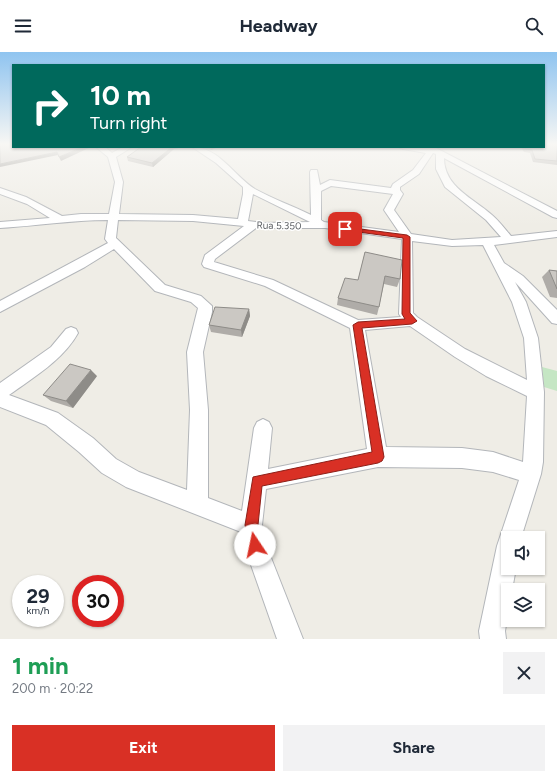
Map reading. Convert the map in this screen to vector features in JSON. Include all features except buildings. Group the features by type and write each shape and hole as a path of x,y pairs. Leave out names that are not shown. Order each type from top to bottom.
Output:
{"street":[{"path":"116,171 119,182 110,239 160,288 196,299 205,306 205,312 195,352 199,410 197,504"},
{"path":"230,171 247,187 263,197 320,223"},
{"path":"417,171 396,186 395,190 398,194 395,202 389,210 407,237 406,314 412,321 460,353 492,371 536,392"},
{"path":"441,171 448,185 490,218 508,239"},
{"path":"475,171 555,211"},
{"path":"314,172 320,223"},
{"path":"316,190 330,183 397,192"},
{"path":"247,187 247,224 208,258 208,264 269,282 358,325 412,321"},
{"path":"0,191 26,200 46,210 59,219"},
{"name":"Rua 5.350","path":"0,225 35,223 59,219 87,217 193,218 222,220 247,224 320,223 452,243 487,242 557,234"},
{"path":"487,242 519,302 531,338 536,392 533,462 531,474 512,531"},
{"path":"0,307 81,264 115,244"},
{"path":"499,263 519,279 557,319"},
{"path":"358,325 378,457"},
{"path":"0,392 35,368 56,351 71,334"},
{"path":"0,399 52,419 86,445 109,466 133,480 251,525"},
{"path":"263,428 251,525 255,545 290,639"},
{"path":"257,481 378,457 462,458 493,462 531,474"},
{"path":"493,639 492,631 503,575"}],"green space":[{"path":"542,367 557,371 557,391 544,387"}],"route":[{"path":"255,545 251,525 257,481 378,457 358,325 412,321 406,314 407,237 345,229"}]}
